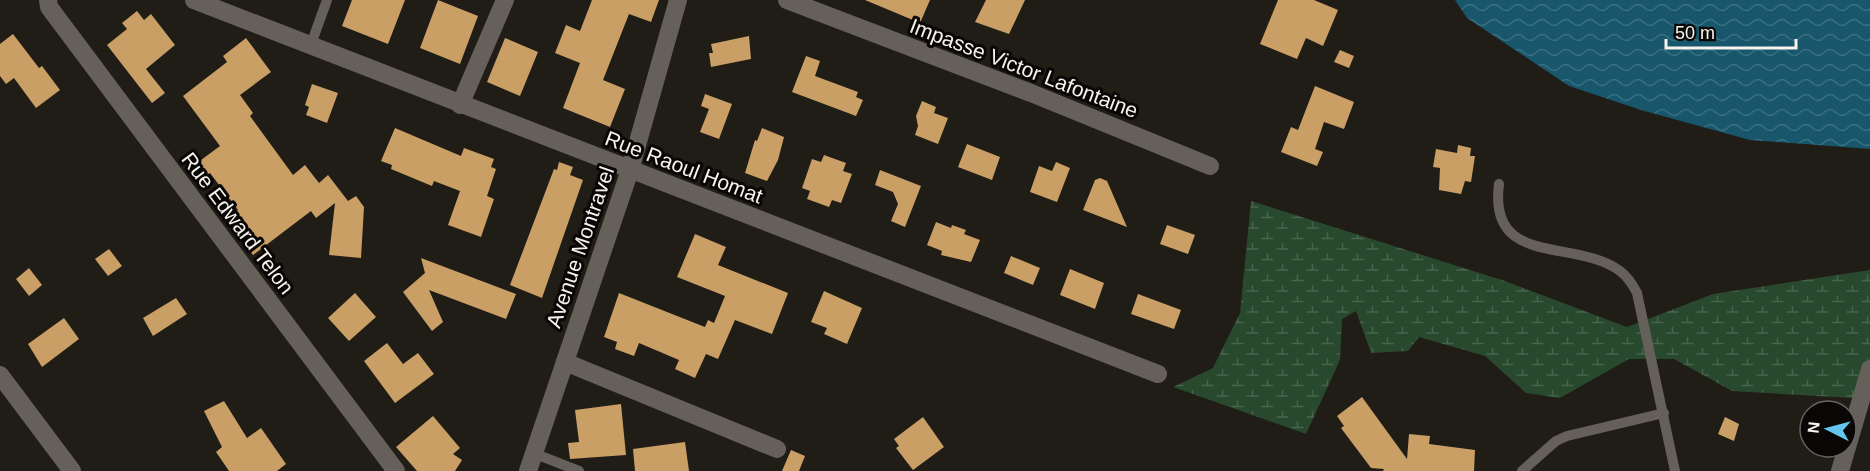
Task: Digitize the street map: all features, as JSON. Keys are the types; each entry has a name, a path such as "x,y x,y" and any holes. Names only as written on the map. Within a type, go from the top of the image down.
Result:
{"street":[{"name":"Rue Edward Telon","path":"48,0 49,7 396,471"},
{"name":"Rue Raoul Homat","path":"194,0 310,47 1158,374"},
{"path":"460,105 505,0"},
{"name":"Avenue Montravel","path":"528,471 630,170 678,0"},
{"name":"Impasse Victor Lafontaine","path":"787,0 1031,93 1210,166"},
{"path":"565,362 777,449"},
{"path":"1840,471 1870,369"},
{"path":"0,375 72,471"}],"lane":[{"path":"310,47 327,0"},
{"path":"1499,184 1497,203 1500,219 1505,229 1523,243 1604,262 1621,272 1631,282 1637,293 1675,471"},
{"path":"1522,471 1556,441 1567,436 1664,413"},
{"path":"533,453 579,471"}],"green space":[{"path":"1251,201 1505,281 1627,327 1713,294 1870,270 1870,399 1732,391 1674,359 1629,359 1560,398 1526,393 1485,356 1419,337 1408,351 1371,353 1356,311 1342,319 1340,360 1306,434 1173,387 1213,368 1240,313"}],"water":[{"path":"1455,0 1870,0 1870,149 1750,140 1641,110 1569,86 1467,18"}],"building":[{"path":"352,0 405,0 388,44 342,26"},
{"path":"438,0 478,16 460,64 420,48"},
{"path":"592,0 659,0 651,22 629,14 603,80 625,89 610,127 563,108 580,63 555,53 566,25 580,31"},
{"path":"865,0 930,0 920,23"},
{"path":"986,0 1025,0 1009,34 975,22"},
{"path":"1278,0 1314,0 1338,10 1323,46 1306,38 1297,59 1260,44"},
{"path":"137,11 144,20 151,14 175,45 146,69 165,93 152,103 107,45 127,29 122,23"},
{"path":"13,34 39,68 42,66 60,90 36,108 14,78 6,84 0,76 0,44"},
{"path":"749,36 751,59 711,67 709,53 713,53 711,44"},
{"path":"246,38 271,72 240,95 253,113 250,116 293,175 305,165 319,183 328,175 348,201 356,196 364,207 361,258 329,255 335,203 316,218 311,211 253,255 226,219 238,210 210,173 206,175 197,163 220,146 183,96 227,62 223,56"},
{"path":"505,38 538,52 520,96 487,82"},
{"path":"1340,50 1354,56 1349,68 1334,62"},
{"path":"806,56 820,61 815,76 858,92 856,97 863,100 856,116 792,92"},
{"path":"312,84 338,93 327,123 306,115 309,107 305,105"},
{"path":"1315,86 1354,102 1344,129 1324,122 1315,149 1323,152 1317,166 1281,152 1291,127 1298,130"},
{"path":"705,94 732,104 719,139 700,132 709,109 701,106"},
{"path":"922,101 936,107 934,113 948,118 938,144 915,135 918,126 916,116"},
{"path":"395,128 461,156 464,148 494,159 491,167 496,169 487,196 494,199 481,237 448,225 460,191 434,181 432,186 391,169 392,165 381,161"},
{"path":"762,128 784,137 778,160 767,181 745,173 755,140 757,141"},
{"path":"967,144 1000,157 992,180 958,167"},
{"path":"1458,145 1471,148 1470,156 1475,156 1471,182 1465,181 1461,194 1439,190 1440,168 1433,167 1436,149 1457,153"},
{"path":"824,155 846,163 843,171 852,174 841,203 832,200 829,207 807,199 810,191 802,188 812,159 821,162"},
{"path":"559,162 573,167 570,175 583,180 542,298 510,285 554,169 557,170"},
{"path":"1056,162 1070,168 1057,202 1030,192 1039,166 1052,171"},
{"path":"880,170 921,186 905,227 891,221 898,204 893,192 875,185"},
{"path":"1100,178 1107,181 1127,227 1083,210 1095,180"},
{"path":"936,222 951,228 952,225 966,230 964,234 980,240 971,262 941,255 942,251 927,245"},
{"path":"1167,225 1195,235 1188,254 1160,244"},
{"path":"695,234 726,247 718,265 788,293 772,334 735,320 718,359 706,354 695,378 675,369 679,360 639,343 634,356 615,349 617,342 604,337 619,293 705,327 708,320 714,323 725,296 677,277"},
{"path":"109,249 122,266 108,276 95,259"},
{"path":"1011,256 1040,268 1033,285 1004,273"},
{"path":"421,258 516,294 506,319 429,290 443,322 432,331 403,292 425,273"},
{"path":"29,268 42,285 29,296 16,279"},
{"path":"1070,269 1104,283 1095,309 1060,295"},
{"path":"824,291 862,308 847,344 824,334 827,328 811,322"},
{"path":"355,293 376,317 349,341 328,318"},
{"path":"1138,294 1181,310 1174,329 1131,314"},
{"path":"176,298 187,314 153,336 143,318"},
{"path":"64,318 79,339 42,367 28,344"},
{"path":"387,343 403,364 418,353 434,374 395,403 364,361"},
{"path":"1362,397 1407,459 1409,434 1430,436 1429,444 1475,450 1474,471 1383,471 1384,469 1371,468 1341,428 1344,426 1337,416"},
{"path":"224,401 247,438 261,428 286,464 277,471 229,471 216,452 222,447 204,411"},
{"path":"621,404 626,455 570,459 568,443 579,442 575,410"},
{"path":"433,416 460,448 453,454 462,460 455,471 417,471 396,447"},
{"path":"923,417 944,447 913,470 896,448 899,446 894,439"},
{"path":"1725,417 1739,424 1734,441 1718,434"},
{"path":"685,442 689,471 635,471 633,449"},
{"path":"791,450 805,456 799,471 782,471"}]}
